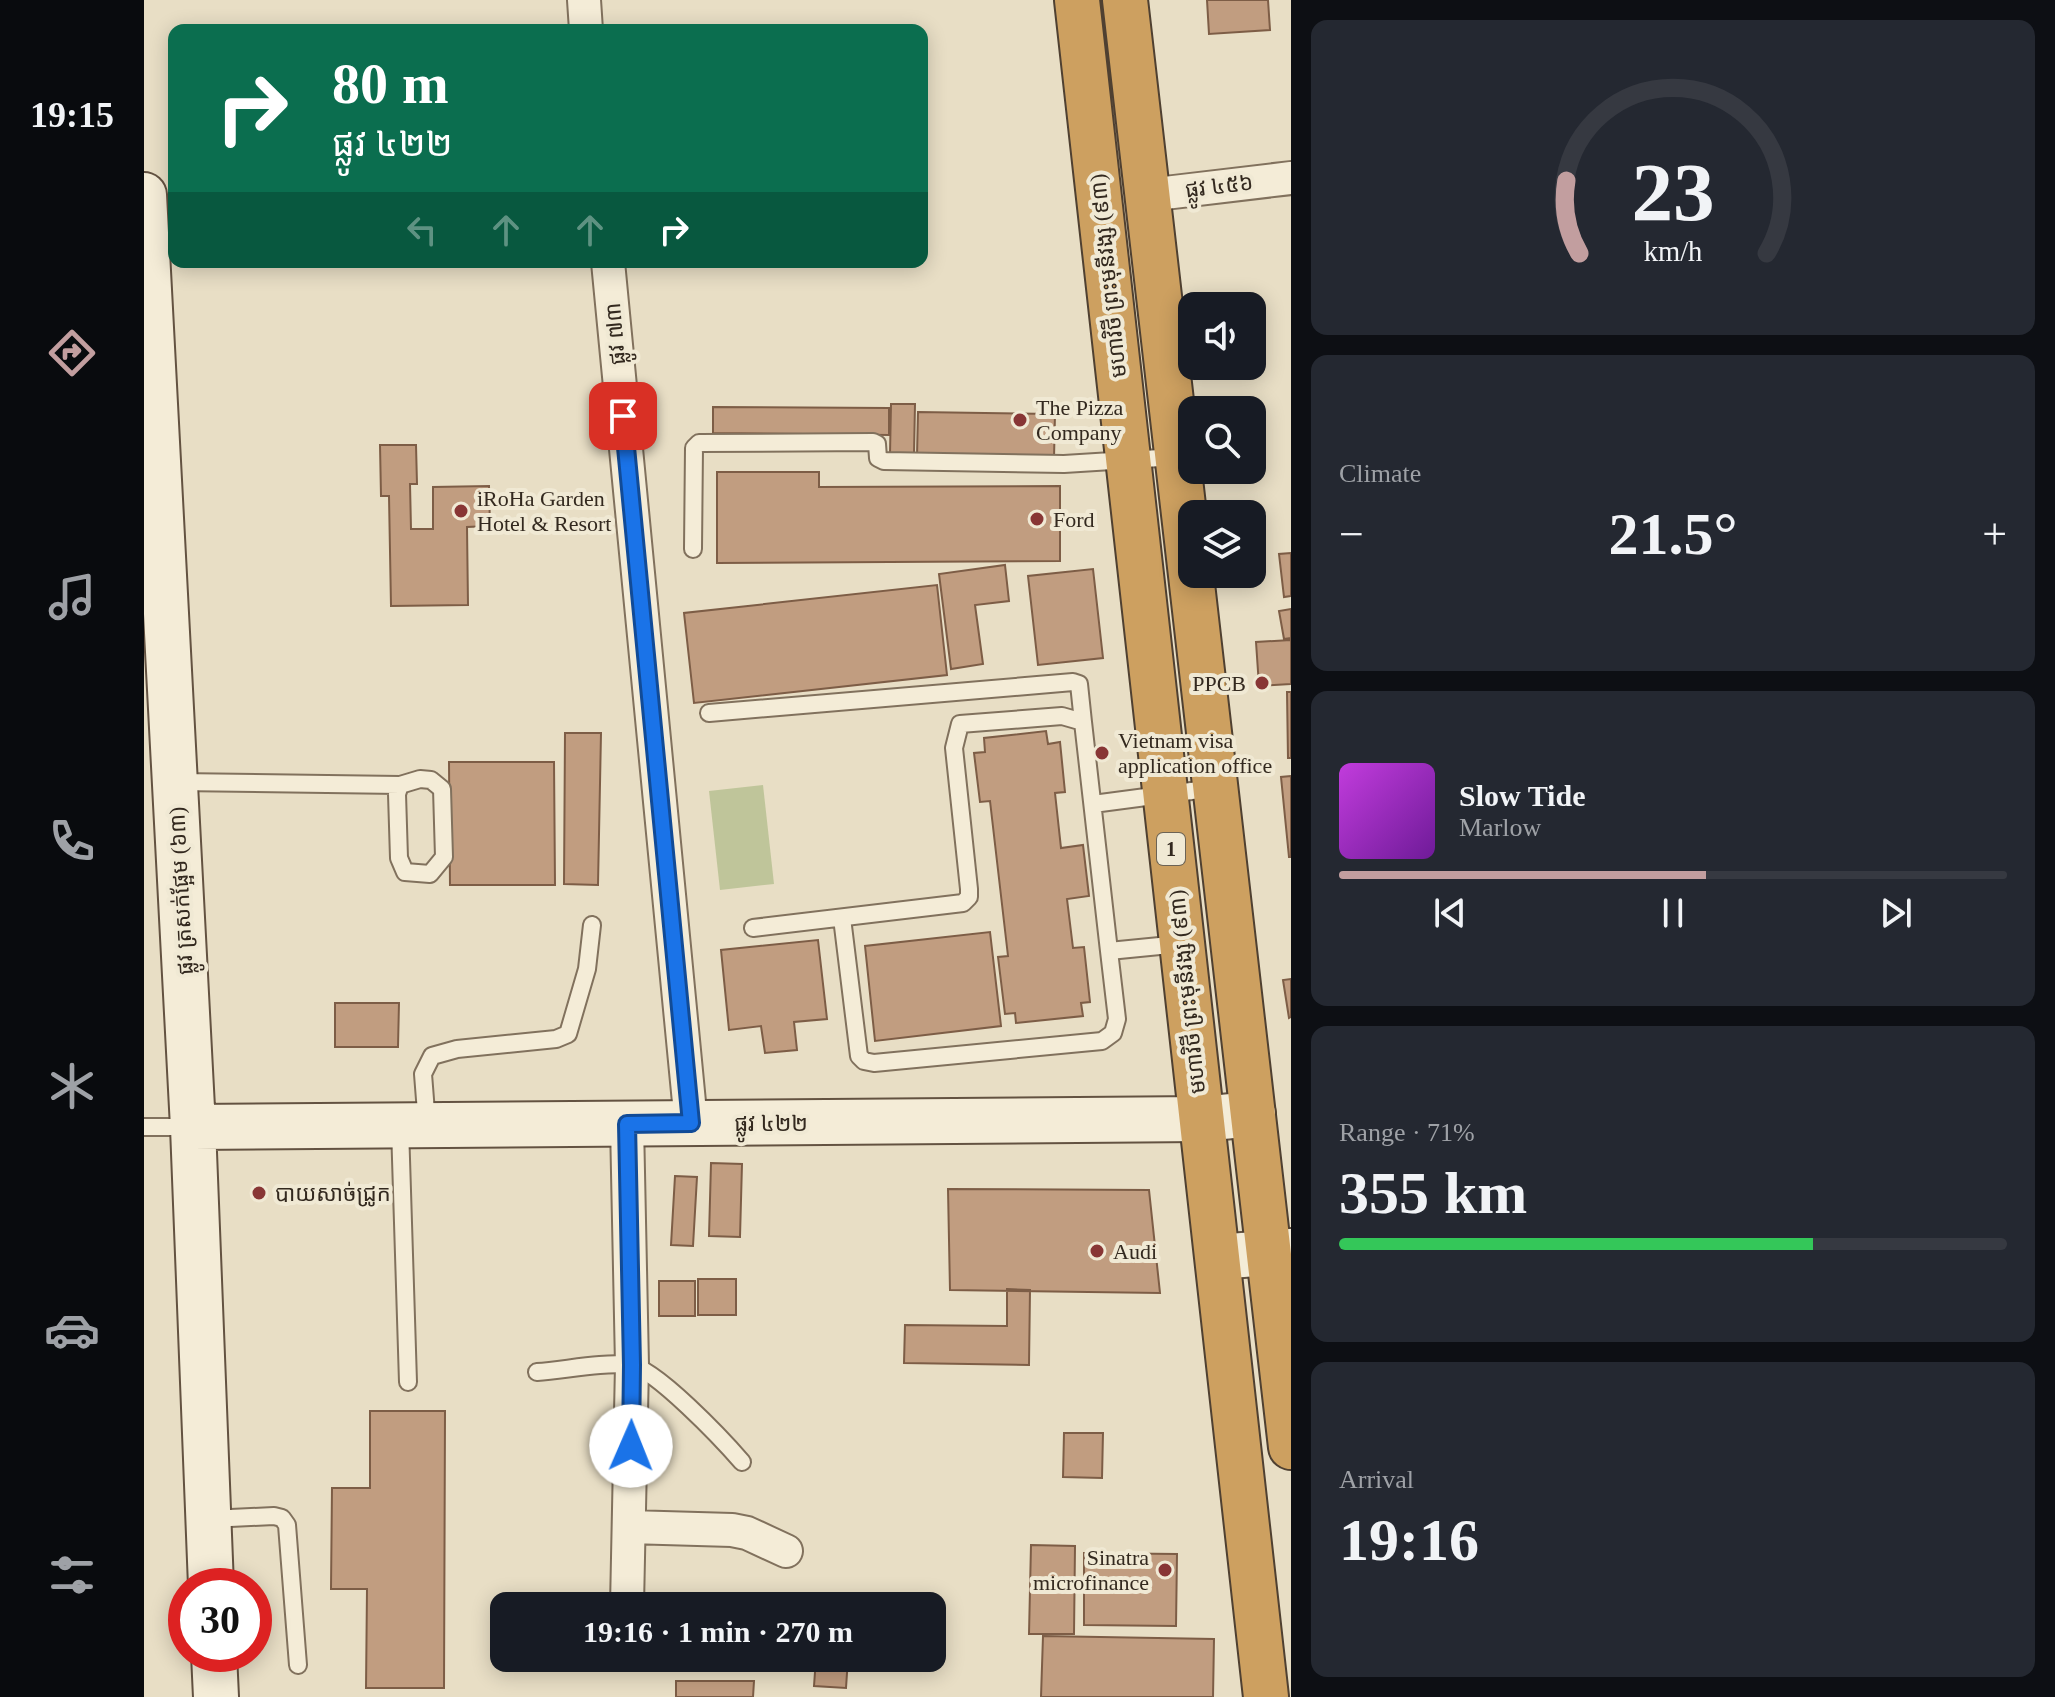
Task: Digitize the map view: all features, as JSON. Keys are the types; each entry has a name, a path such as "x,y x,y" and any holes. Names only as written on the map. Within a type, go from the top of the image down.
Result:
{"highway":[{"name":"មហាវិថី ព្រះមុនីវង្ស (៩៣)","path":"1077,0 1238,1453 1274,1610 1266,1697"},
{"path":"1125,0 1178,457"},
{"path":"1116,349 1165,344"},
{"path":"1181,484 1253,1114 1280,1252 1291,1447 1238,1453"}],"street":[{"path":"584,0 586,24"},
{"name":"ផ្លូវ ៤៥៦","path":"1148,195 1291,178"},
{"name":"ផ្លូវ ត្រសក់ផ្អែម (៦៣)","path":"144,195 193,1127 210,1568"},
{"name":"ផ្លូវ ៧៣","path":"609,268 691,1123"},
{"name":"ផ្លូវ ៤២២","path":"193,1127 1201,1119 1253,1114"},
{"path":"627,1124 632,1365 627,1592"},
{"path":"1218,1257 1280,1252"},
{"path":"629,1527 732,1530 747,1533 786,1551"},
{"path":"215,1672 216,1697"}],"lane":[{"path":"693,549 694,448 699,443 873,442 877,444 880,461 1128,462 1178,457"},
{"path":"709,713 1073,682 1079,684 1117,1019 1113,1033 1102,1041 874,1063 859,1056 842,918"},
{"path":"753,928 963,903 969,897 954,748 960,724 1062,716 1083,722"},
{"path":"175,782 400,785 420,779 431,780 442,789 444,857 442,864 430,874 405,872 400,865 400,785"},
{"path":"1093,804 1216,787"},
{"path":"408,1382 414,1126 423,1074 432,1056 457,1049 556,1039 568,1034 587,969 592,925"},
{"path":"1109,951 1182,943"},
{"path":"144,1127 193,1127"},
{"path":"537,1372 632,1365 659,1382 708,1425 742,1462"},
{"path":"209,1519 274,1516 282,1518 287,1525 298,1665"}],"green space":[{"path":"763,785 774,884 720,890 709,791"}],"building":[{"path":"1207,0 1268,0 1270,30 1209,34"},
{"path":"891,404 915,404 914,454 890,454"},
{"path":"713,407 889,408 889,435 713,433"},
{"path":"918,412 1055,414 1054,458 917,456"},
{"name":"iRoHa Garden Hotel & Resort","path":"380,445 416,445 417,484 410,484 411,529 433,529 433,487 489,486 490,526 467,527 468,605 391,606 389,496 381,496"},
{"path":"717,472 819,472 819,487 1060,486 1060,561 717,563"},
{"path":"1291,553 1291,596 1284,597 1279,554"},
{"path":"1005,565 1009,601 975,605 983,664 951,669 939,574"},
{"path":"1093,569 1103,658 1038,665 1028,576"},
{"path":"937,585 947,675 694,703 684,613"},
{"path":"1291,609 1291,638 1284,639 1279,611"},
{"path":"1291,640 1291,684 1259,686 1256,642"},
{"path":"1287,692 1291,692 1291,758 1288,758"},
{"path":"1046,731 1048,744 1060,742 1065,792 1055,793 1061,848 1083,845 1089,896 1067,899 1073,948 1084,947 1090,1002 1081,1003 1083,1016 1016,1023 1015,1013 1005,1014 998,957 1008,956 990,801 980,802 974,753 985,752 984,738"},
{"path":"565,733 601,733 598,885 564,884"},
{"path":"449,762 554,762 555,885 450,885"},
{"path":"1291,776 1291,857 1289,857 1281,777"},
{"path":"990,932 1001,1026 875,1041 865,946"},
{"path":"818,940 827,1019 794,1022 797,1050 765,1053 761,1026 729,1030 721,950"},
{"path":"1291,979 1291,1017 1289,1018 1283,980"},
{"path":"335,1003 399,1003 398,1047 335,1047"},
{"path":"711,1163 742,1164 740,1237 709,1236"},
{"path":"675,1176 697,1177 693,1246 671,1245"},
{"path":"948,1189 1149,1190 1160,1293 950,1290"},
{"path":"698,1279 736,1279 736,1315 698,1315"},
{"path":"659,1281 695,1281 695,1316 659,1316"},
{"path":"1007,1289 1030,1290 1029,1365 904,1363 905,1325 1007,1326"},
{"path":"370,1411 445,1411 444,1688 366,1688 367,1589 331,1589 332,1488 370,1488"},
{"path":"1064,1433 1103,1433 1102,1478 1063,1477"},
{"path":"1031,1545 1075,1546 1074,1634 1029,1634"},
{"path":"1084,1553 1177,1554 1176,1626 1084,1625"},
{"path":"1043,1636 1214,1639 1213,1697 1041,1697"},
{"path":"815,1672 847,1672 846,1688 814,1686"},
{"path":"676,1681 754,1681 753,1697 676,1697"}],"place":[{"name":"The Pizza Company","path":"1020,420"},
{"name":"iRoHa Garden Hotel & Resort","path":"461,511"},
{"name":"Ford","path":"1037,519"},
{"name":"PPCB","path":"1262,683"},
{"name":"Vietnam visa application office","path":"1102,753"},
{"name":"បាយសាច់ជ្រូក","path":"259,1193"},
{"name":"Audi","path":"1097,1251"},
{"name":"Sinatra microfinance","path":"1165,1570"}],"route":[{"path":"623,416 691,1123 627,1124 631,1446"}]}
